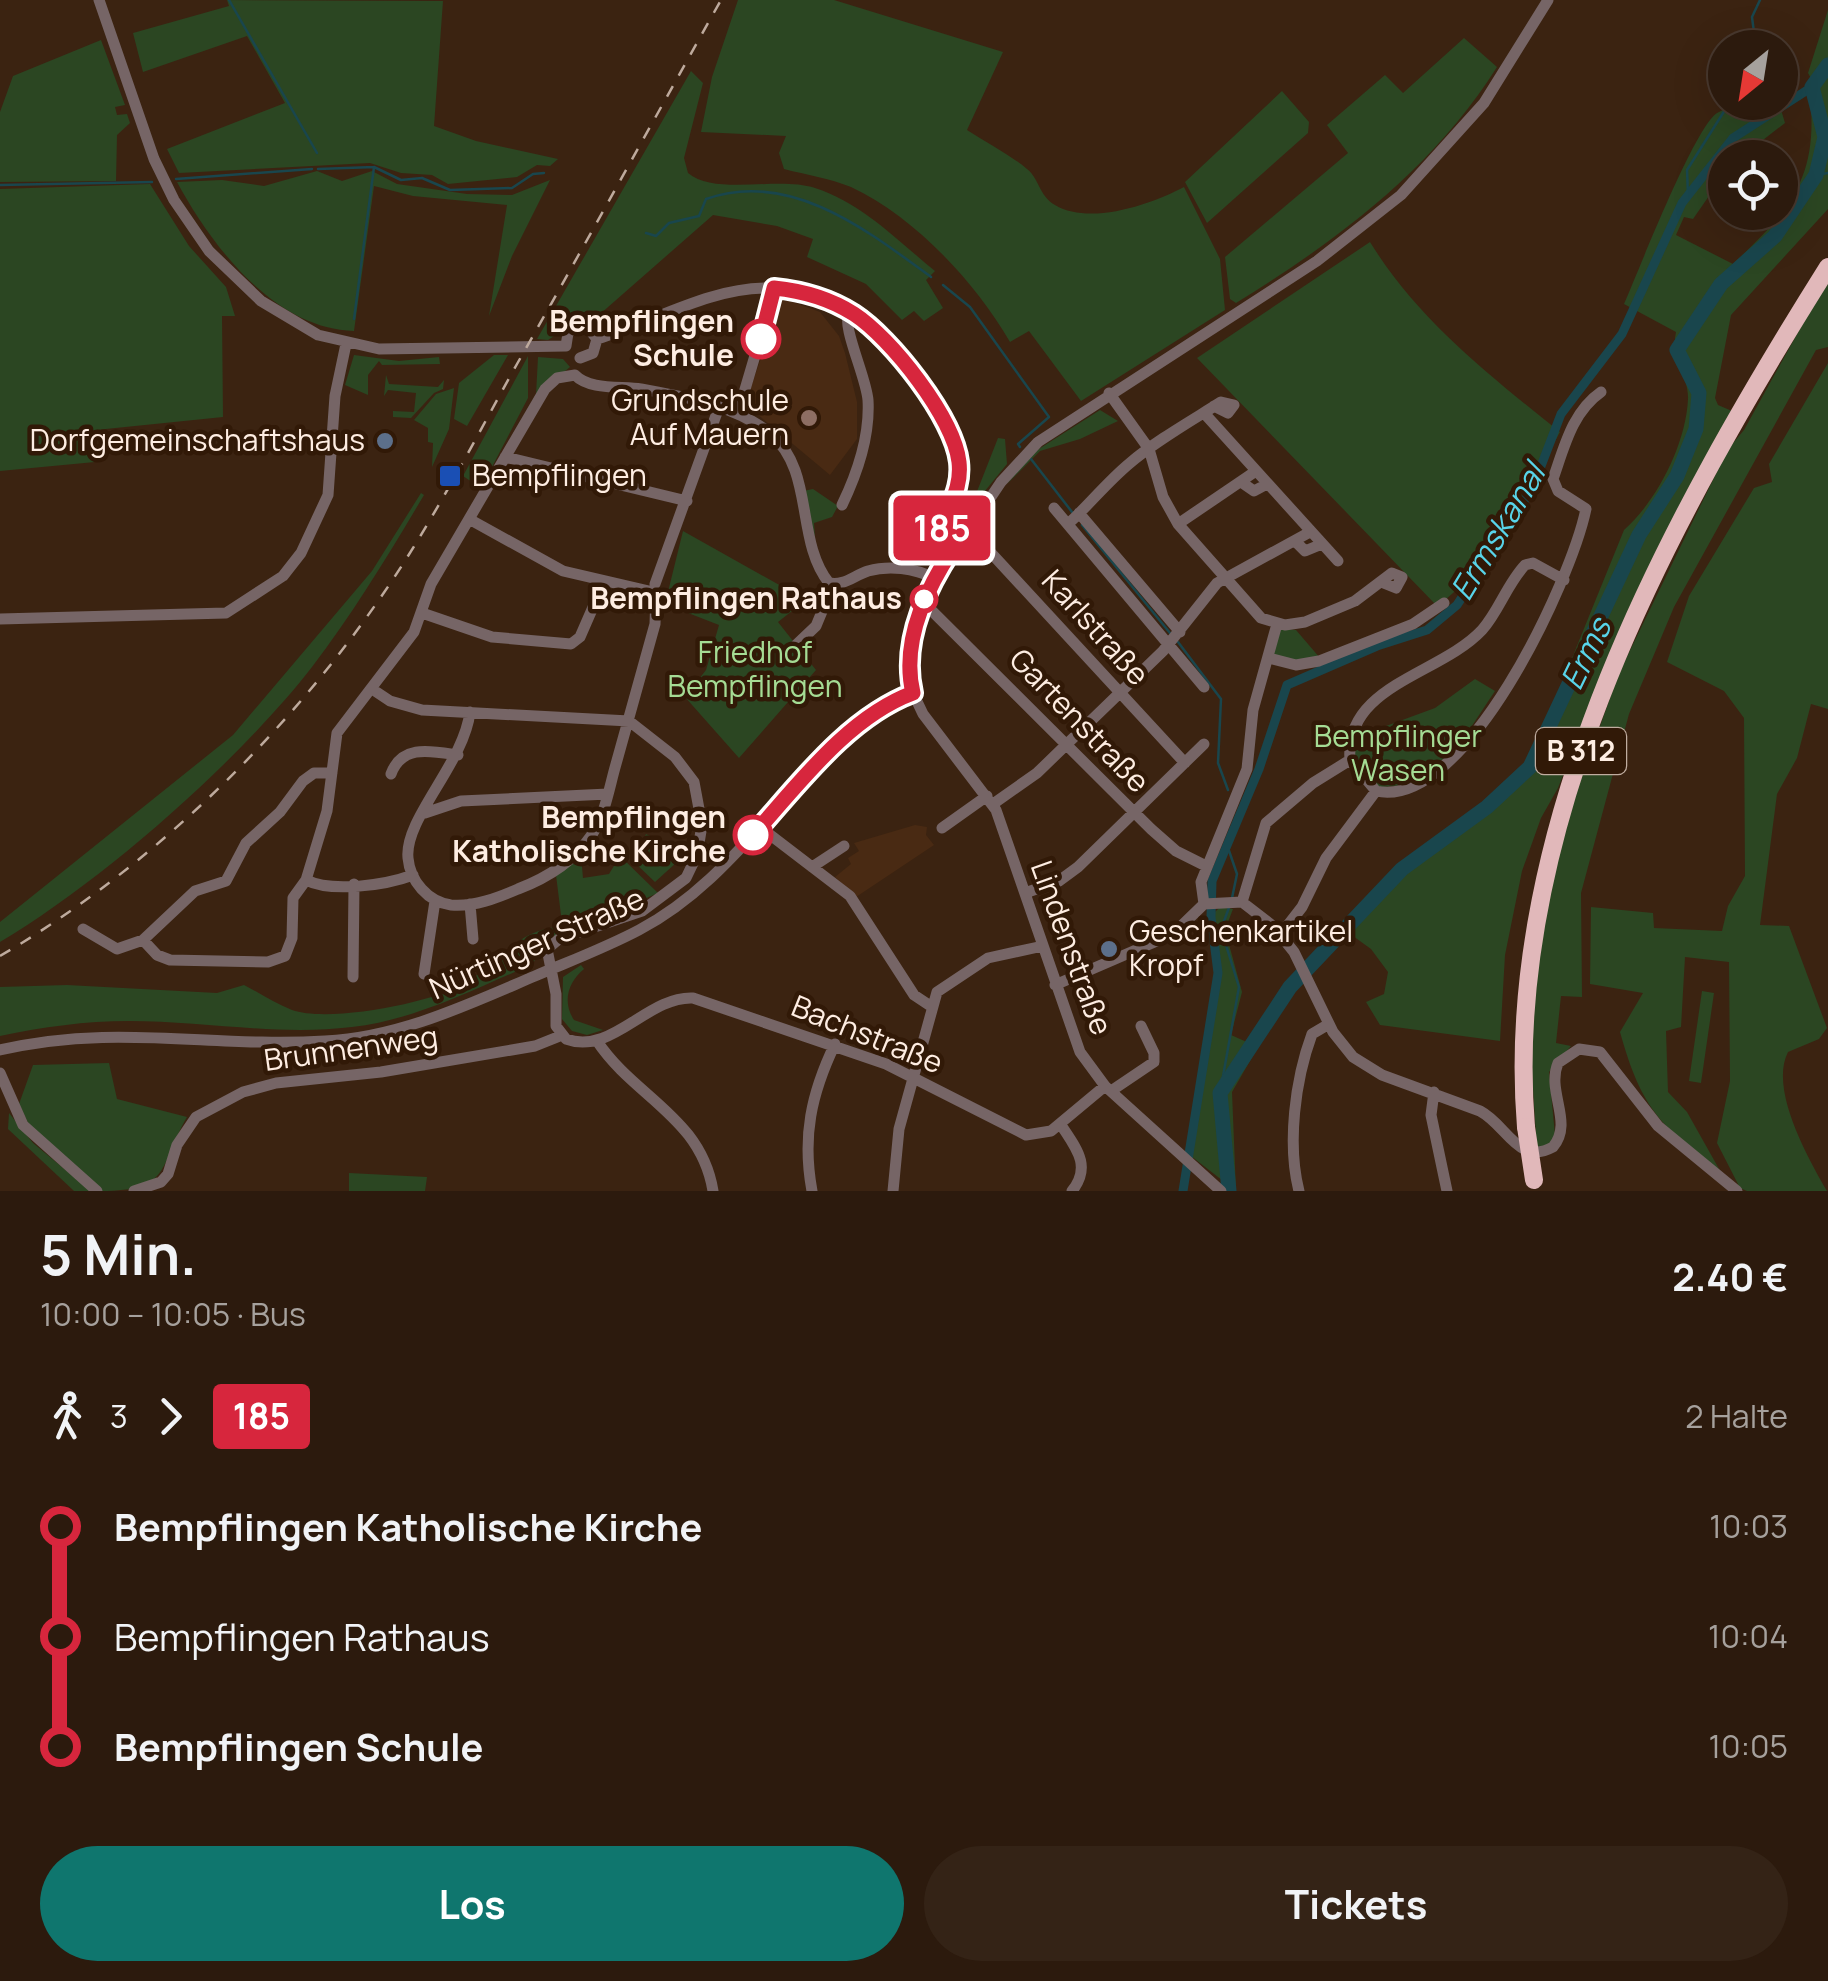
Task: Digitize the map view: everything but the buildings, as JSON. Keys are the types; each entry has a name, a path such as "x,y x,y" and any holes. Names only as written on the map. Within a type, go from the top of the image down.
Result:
{"highway":[{"name":"B 312","path":"1535,1185 1526,1128 1523,1045 1530,954 1549,856 1581,752 1618,661 1680,531 1828,268"}],"street":[{"path":"98,0 154,159 200,240 238,282 272,310 308,330 346,344 416,350 489,344 566,346 580,358"},
{"path":"913,693 910,667 923,602 934,578 1028,451 1109,393 1330,253 1401,195 1484,103 1548,0"},
{"path":"738,413 774,288"},
{"path":"597,339 710,298 774,288 810,293 849,311 883,340 948,429 960,473 956,495 942,528 952,550"},
{"path":"842,505 856,472 868,411 863,366 846,325 849,311"},
{"path":"566,346 568,332 576,327 589,329 597,339"},
{"path":"575,374 580,358 593,352 597,339"},
{"path":"0,619 226,613 283,576 301,553 328,495 335,396 346,344"},
{"path":"575,374 588,384 643,390 738,413 776,439 792,462 818,561 833,584"},
{"path":"144,940 157,956 170,960 275,962 291,945 292,898 306,880 327,811 337,734 421,617 431,584 548,384 575,374"},
{"path":"1564,580 1534,563 1525,565 1480,632 1365,708 1352,732 1350,760 1376,791 1396,793 1418,787 1452,761 1526,654 1564,580 1586,509 1558,490 1554,479 1571,429 1586,404 1601,392"},
{"path":"1109,393 1148,449 1162,497 1178,524 1254,612 1277,624 1297,624 1331,612 1382,582"},
{"path":"470,712 458,756 409,845 413,876 435,901 470,904 526,886 564,866 592,835 608,794 659,608 654,589 718,407"},
{"path":"1068,524 1148,449 1209,410 1256,472 1338,561"},
{"path":"505,456 687,501"},
{"path":"1178,524 1256,472"},
{"path":"1241,482 1254,491 1267,484"},
{"path":"1054,508 1204,687"},
{"path":"1079,513 1180,632"},
{"path":"469,519 551,566 604,582 654,589"},
{"name":"Karlstraße","path":"968,528 1185,763"},
{"path":"942,828 1027,782 1170,644 1224,579 1310,532"},
{"path":"1295,541 1305,551 1322,544"},
{"path":"833,584 881,570 911,570 934,578"},
{"path":"421,617 492,637 570,644 580,638 604,582"},
{"path":"796,644 816,626 833,584"},
{"name":"Gartenstraße","path":"923,602 1134,813 1176,851 1206,866"},
{"path":"1269,658 1296,665 1319,662 1413,624 1444,603"},
{"path":"1277,624 1252,710 1246,769 1200,890 1281,934 1297,956 1344,1048 1370,1070 1434,1092 1496,1120 1522,1151 1542,1152 1557,1143 1562,1130 1553,1086 1556,1067 1571,1052 1592,1050 1613,1063 1667,1134 1733,1188"},
{"path":"372,689 412,708 629,721 675,757 694,782 702,816 697,854 686,878 662,900 620,920 550,944 546,954 560,1036 580,1044 597,1041 692,1136 708,1167 714,1191"},
{"name":"Lindenstraße","path":"913,693 928,722 990,800 1080,1052 1108,1088 1220,1191"},
{"name":"Nürtinger Straße","path":"0,1050 116,1035 296,1042 350,1039 395,1030 550,970 673,911 703,888 826,755 882,711 913,693"},
{"path":"1024,893 1068,876 1204,744"},
{"path":"391,774 397,759 406,753 458,756"},
{"path":"1056,984 1173,934 1224,901 1266,824 1305,789 1350,760"},
{"path":"82,929 118,950 144,940 191,894 226,881 246,842 275,817 303,780 314,773 332,773"},
{"path":"439,788 450,804"},
{"path":"1281,934 1302,907 1326,858 1376,791"},
{"path":"424,814 450,804 608,794"},
{"path":"760,828 850,896 914,995 932,1007"},
{"path":"812,867 844,846"},
{"path":"306,880 321,885 354,884 413,876"},
{"path":"353,978 354,884"},
{"path":"424,974 435,901"},
{"path":"470,904 473,939"},
{"path":"892,1191 899,1129 941,986 995,956 1042,946"},
{"name":"Bachstraße","path":"597,1041 666,1004 687,998 835,1044 914,1077 1026,1135 1044,1133 1061,1124"},
{"path":"1299,1191 1294,1138 1304,1067 1312,1034 1329,1024"},
{"path":"1072,1191 1082,1176 1083,1162 1061,1124 1108,1088 1154,1062 1154,1053 1141,1026"},
{"name":"Brunnenweg","path":"168,1174 189,1124 207,1108 243,1092 276,1083 382,1072 535,1046 560,1036"},
{"path":"812,1191 806,1149 808,1117 835,1044"},
{"path":"0,1073 23,1125 98,1191"},
{"path":"1434,1092 1431,1115 1447,1191"},
{"path":"134,1191 161,1182 168,1174"},
{"path":"168,1174 169,1191"}],"shaded area":[{"name":"Grundschule Auf Mauern","path":"782,298 820,312 839,336 845,353 857,402 857,439 830,475 745,404"},
{"path":"915,825 927,827 926,835 934,845 856,897 835,877 851,864 848,858 859,851 854,843"}],"green space":[{"path":"227,0 443,1 434,126 476,141 558,159 550,166 537,165 517,177 448,184 432,175 401,173 370,163 179,173 167,149 285,103 247,36 143,72 133,33 229,6"},
{"path":"738,0 834,0 1003,52 967,130 1027,169 1050,201 1069,211 1121,210 1184,187 1220,259 1225,310 1081,401 1029,331 1010,342 961,274 898,215 851,187 784,169 779,153 786,136 701,132 712,77"},
{"path":"1828,10 1828,209 1731,315 1715,398 1718,405 1732,411 1612,652 1522,871 1505,955 1500,1041 1380,1025 1366,1002 1384,994 1388,972 1371,949 1346,931 1420,859 1527,769 1624,530 1648,504 1676,453 1688,399 1675,350 1676,332 1624,304 1668,201 1711,120 1784,120 1763,140 1708,140 1708,197 1693,219 1684,217 1676,235 1733,264 1767,230 1798,230 1798,186 1808,158 1811,108 1821,96 1808,73"},
{"path":"1464,38 1497,67 1443,138 1413,170 1346,228 1236,303 1230,299 1225,257 1348,153 1327,125 1385,75 1403,93"},
{"path":"101,40 125,105 115,107 117,115 127,114 130,123 117,135 116,181 0,182 0,112 13,76"},
{"path":"691,71 703,83 684,158 688,173 700,180 730,185 800,185 848,203 935,271 926,280 943,308 924,321 914,311 902,320 866,284 807,257 813,239 777,226 713,215 591,322 580,319 548,340 537,339"},
{"path":"1282,91 1309,122 1308,133 1207,223 1185,182"},
{"path":"317,171 342,181 372,171 397,184 467,194 512,195 550,180 512,256 489,316 507,205 413,196 374,186 354,331 325,327 272,300 227,256 177,182 222,180 264,186"},
{"path":"150,184 189,246 226,287 235,316 222,316 223,417 96,430 95,462 0,471 0,189"},
{"path":"1370,242 1433,322 1560,432 1492,549 1437,606 1197,358"},
{"path":"1828,278 1828,347 1816,350 1674,607 1629,714 1581,893 1582,997 1561,996 1556,1043 1571,1046 1549,1072 1555,1135 1552,1142 1537,1150 1529,1028 1556,849 1619,673 1728,449 1744,430"},
{"path":"354,355 399,361 439,357 440,364 382,365 379,361 368,375 368,395 345,385"},
{"path":"494,355 508,355 467,426 454,419 459,383"},
{"path":"528,356 528,398 481,488 463,476"},
{"path":"538,357 563,359 570,367 536,395"},
{"path":"1828,363 1828,709 1811,704 1797,758 1777,794 1760,925 1789,926 1827,1028 1819,1039 1788,1052 1783,1085 1793,1123 1827,1191 1747,1191 1740,1188 1717,1143 1730,1081 1729,962 1685,957 1681,1027 1666,1031 1668,1092 1687,1112 1723,1176 1669,1129 1637,1081 1620,1032 1643,993 1590,984 1591,907 1653,913 1654,928 1722,931 1728,906 1745,876 1744,718 1724,691 1667,662 1689,596 1754,488 1772,482 1769,464"},
{"path":"386,375 389,384 438,387 444,380 443,389 434,393 411,418 393,417 393,411 414,412 416,393 388,390 384,396"},
{"path":"454,388 449,429 432,467 433,443 428,442 428,428 414,420 436,394"},
{"path":"1100,410 1118,421 1080,439 1040,451 1007,484 1031,454"},
{"path":"998,438 1005,439 1007,464 949,535 946,529 962,494 976,494"},
{"path":"813,489 838,506 832,517 814,523 815,538 803,491"},
{"path":"421,493 424,495 411,517 342,625 312,667 247,741 125,853 0,942 0,922 233,735 372,571"},
{"name":"Friedhof Bempflingen","path":"683,531 806,600 778,622 816,670 739,758 685,697 706,670 719,625 665,604"},
{"path":"1279,628 1296,630 1320,658 1306,662 1273,656"},
{"name":"Bempflinger Wasen","path":"1475,679 1495,691 1460,743 1434,770 1399,785 1377,787 1352,758 1356,737 1435,708"},
{"path":"646,834 654,838 650,845 663,860 677,862 655,882 633,861"},
{"path":"581,855 583,878 609,874 620,856 658,893 589,923 562,923 556,875"},
{"path":"1220,907 1233,909 1225,930 1242,992 1231,1035 1258,1047 1232,1092 1236,1191 1191,1156 1221,975 1213,914"},
{"path":"588,924 543,940 533,964 444,1002 375,1023 296,1030 113,1021 0,1036 0,987 67,985 217,993 244,985 292,1010 355,1012 407,1004 452,990 532,934"},
{"path":"581,965 584,969 568,993 568,1006 574,1020 603,1030 587,1035 572,1031 562,1019 563,977"},
{"path":"1702,991 1714,993 1701,1083 1689,1081"},
{"path":"109,1063 117,1099 187,1117 160,1173 152,1181 124,1190 101,1191 30,1127 19,1104 33,1065"},
{"path":"9,1113 33,1143 91,1191 74,1191 8,1129"},
{"path":"349,1173 427,1177 425,1191 349,1191"}],"waterway":[{"path":"229,0 317,153"},
{"path":"1754,30 1752,17 1760,0"},
{"name":"Erms","path":"1229,1191 1220,1093 1290,987 1402,869 1487,807 1530,767 1639,535 1677,476 1696,429 1699,393 1677,350 1721,284 1775,236 1816,175 1825,137 1812,87 1828,65"},
{"name":"Ermskanal","path":"1183,1191 1218,973 1211,917 1212,881 1259,769 1287,685 1377,646 1427,630 1457,605 1533,487 1561,414 1622,334 1682,203 1733,138 1812,87"},
{"path":"1688,195 1687,170 1719,120"},
{"path":"318,169 374,167 401,180 422,178 450,190 512,188 533,174 544,173"},
{"path":"354,319 374,167"},
{"path":"176,179 312,169"},
{"path":"1816,175 1828,173"},
{"path":"0,185 152,182"},
{"path":"646,233 656,236 669,223 699,216 706,199 737,192 768,192 797,198 854,224 931,277"},
{"path":"943,285 970,307 1049,417 1018,444 1020,447"},
{"path":"1031,459 1072,512"},
{"path":"1082,525 1170,633"},
{"path":"1178,642 1221,699 1218,763 1228,790"},
{"path":"1226,842 1237,874 1232,898"},
{"path":"1220,1093 1239,987 1221,929 1230,905"}],"railway":[{"path":"0,956 103,887 200,806 289,715 366,618 445,494 721,0"}],"bus line":[{"name":"185","path":"753,835 826,755 896,701 913,693 910,667 916,627 929,588 952,550 943,538 942,528 956,495 960,473 956,448 940,414 883,340 859,317 822,297 774,288 761,339"}],"place":[{"name":"Bempflingen Schule","path":"761,339"},
{"name":"Grundschule Auf Mauern","path":"809,418"},
{"name":"Dorfgemeinschaftshaus","path":"385,441"},
{"name":"Bempflingen","path":"450,476"},
{"name":"Bempflingen Rathaus","path":"924,599"},
{"name":"Bempflingen Katholische Kirche","path":"753,835"},
{"name":"Geschenkartikel Kropf","path":"1109,949"}]}
